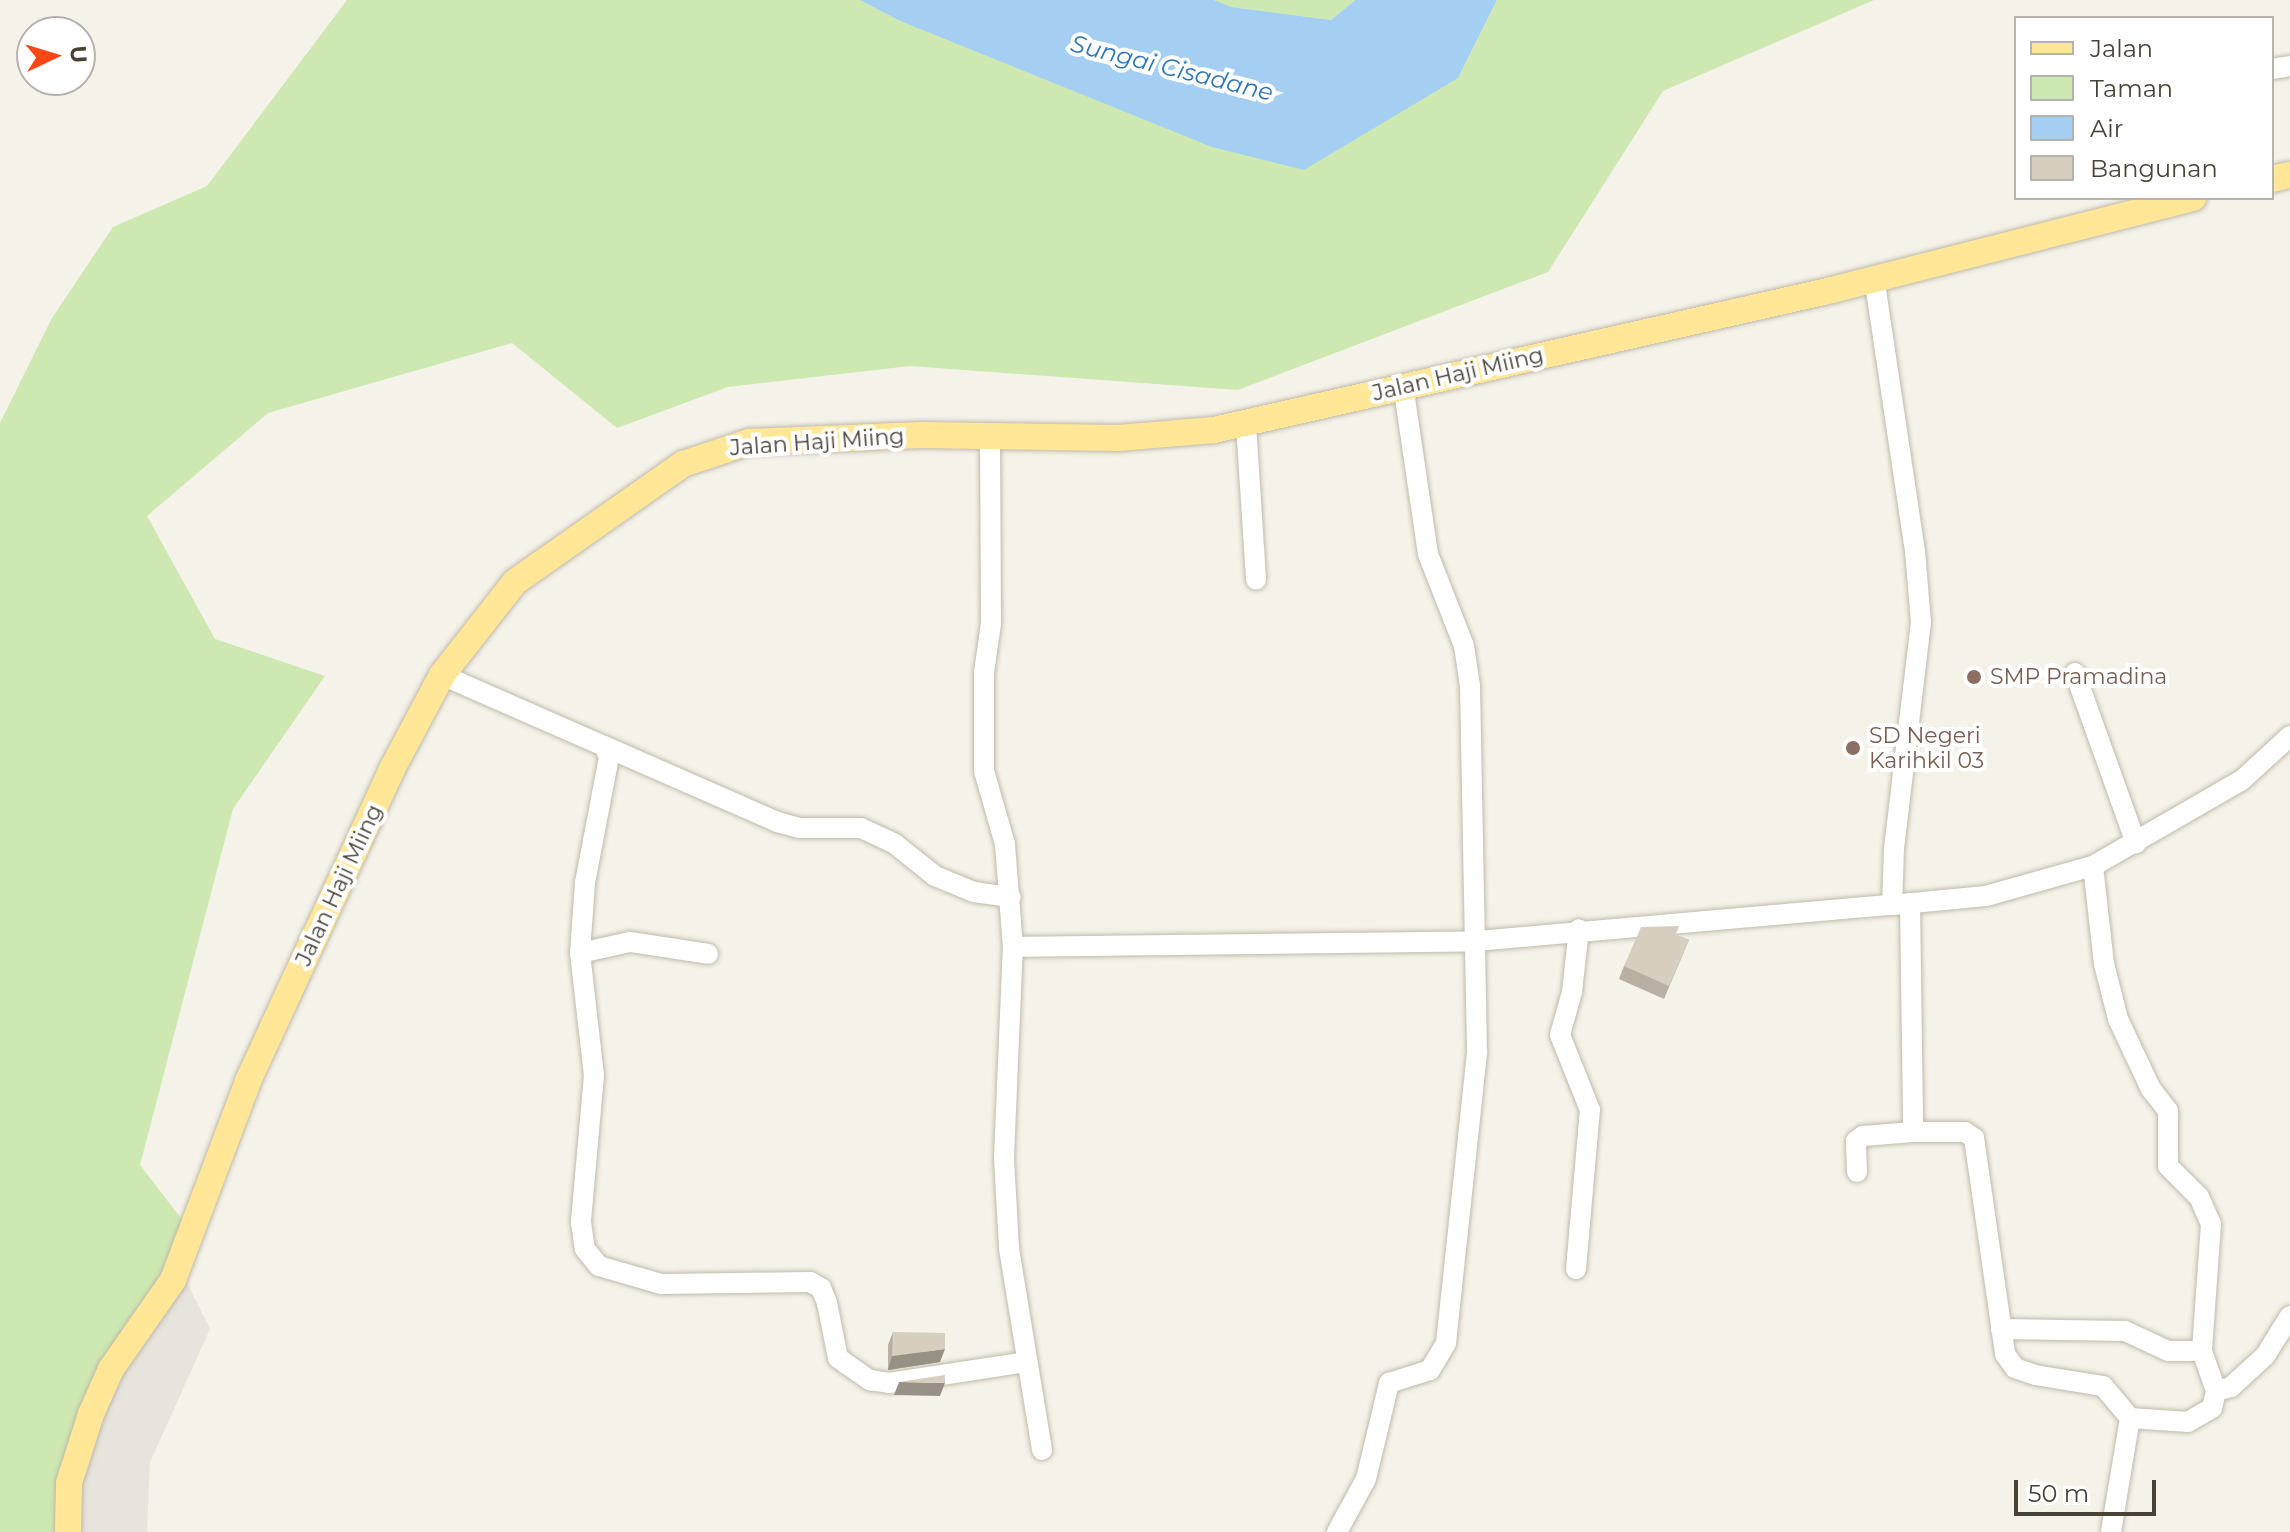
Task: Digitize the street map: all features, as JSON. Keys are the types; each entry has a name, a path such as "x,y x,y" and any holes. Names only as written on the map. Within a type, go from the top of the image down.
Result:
{"main road":[{"name":"Jalan Haji Miing","path":"68,1532 69,1483 91,1414 111,1369 173,1280 248,1081 392,769 442,675 530,569 704,454 749,442 1118,438 1246,424 1874,277 2185,200"}],"street":[{"path":"1874,277 1915,551 1921,622 1894,849 1901,904 1913,1132"},
{"path":"1337,1532 1366,1479 1389,1383 1430,1370 1446,1343 1477,1051 1470,686 1464,646 1428,554 1403,385"},
{"path":"1246,424 1256,580"},
{"path":"990,437 991,623 984,673 984,771 1005,844 1011,897 1013,947 1004,1158 1009,1248 1042,1450"},
{"path":"2075,673 2136,843"},
{"path":"442,675 777,822 799,828 861,828 895,844 935,876 974,892 1011,897"},
{"path":"1013,947 1477,941 1579,929 1986,896 2093,866 2242,780 2290,736"},
{"path":"604,746 609,757 585,883 580,953 594,1075 581,1222 585,1249 599,1266 661,1284 810,1282 821,1288 827,1303 838,1358 870,1380 889,1383 1027,1362"},
{"path":"2093,866 2104,964 2118,1019 2151,1089 2168,1111 2168,1166 2185,1189 2199,1197 2211,1224 2202,1351 2216,1391 2212,1408 2201,1418 2130,1418"},
{"path":"1576,1269 1590,1110 1560,1035 1572,992 1579,929"},
{"path":"580,953 630,942 708,954"},
{"path":"1857,1172 1856,1141 1863,1136 1965,1132 1974,1138 2005,1354 2015,1368 2091,1381 2110,1392 2130,1418 2111,1532"},
{"path":"2216,1391 2231,1387 2265,1356 2290,1316"},
{"path":"2001,1329 2125,1331 2168,1351 2202,1351"}],"shaded area":[{"path":"178,1265 210,1329 150,1462 147,1532 81,1532 78,1501 96,1415"}],"green space":[{"path":"347,0 860,0 898,20 1458,78 1497,0 1874,0 1663,91 1548,272 1238,390 910,366 728,387 617,428 512,343 268,413 147,516 215,639 325,676 233,809 140,1165 194,1235 96,1415 78,1501 81,1532 0,1532 0,423 52,318 113,227 207,186"},
{"path":"1214,0 1355,0 1331,20 1232,7"}],"water":[{"name":"Sungai Cisadane","path":"860,0 1214,0 1232,7 1331,20 1355,0 1497,0 1458,78 1304,170 1212,147 898,20"}],"building":[{"path":"1679,926 1676,934 1689,940 1669,986 1624,966 1641,927"},
{"path":"893,1332 945,1333 945,1349 892,1356"},
{"path":"945,1375 945,1383 899,1382"}],"place":[{"name":"SMP Pramadina","path":"1974,677"},
{"name":"SD Negeri Karihkil 03","path":"1853,748"}]}
